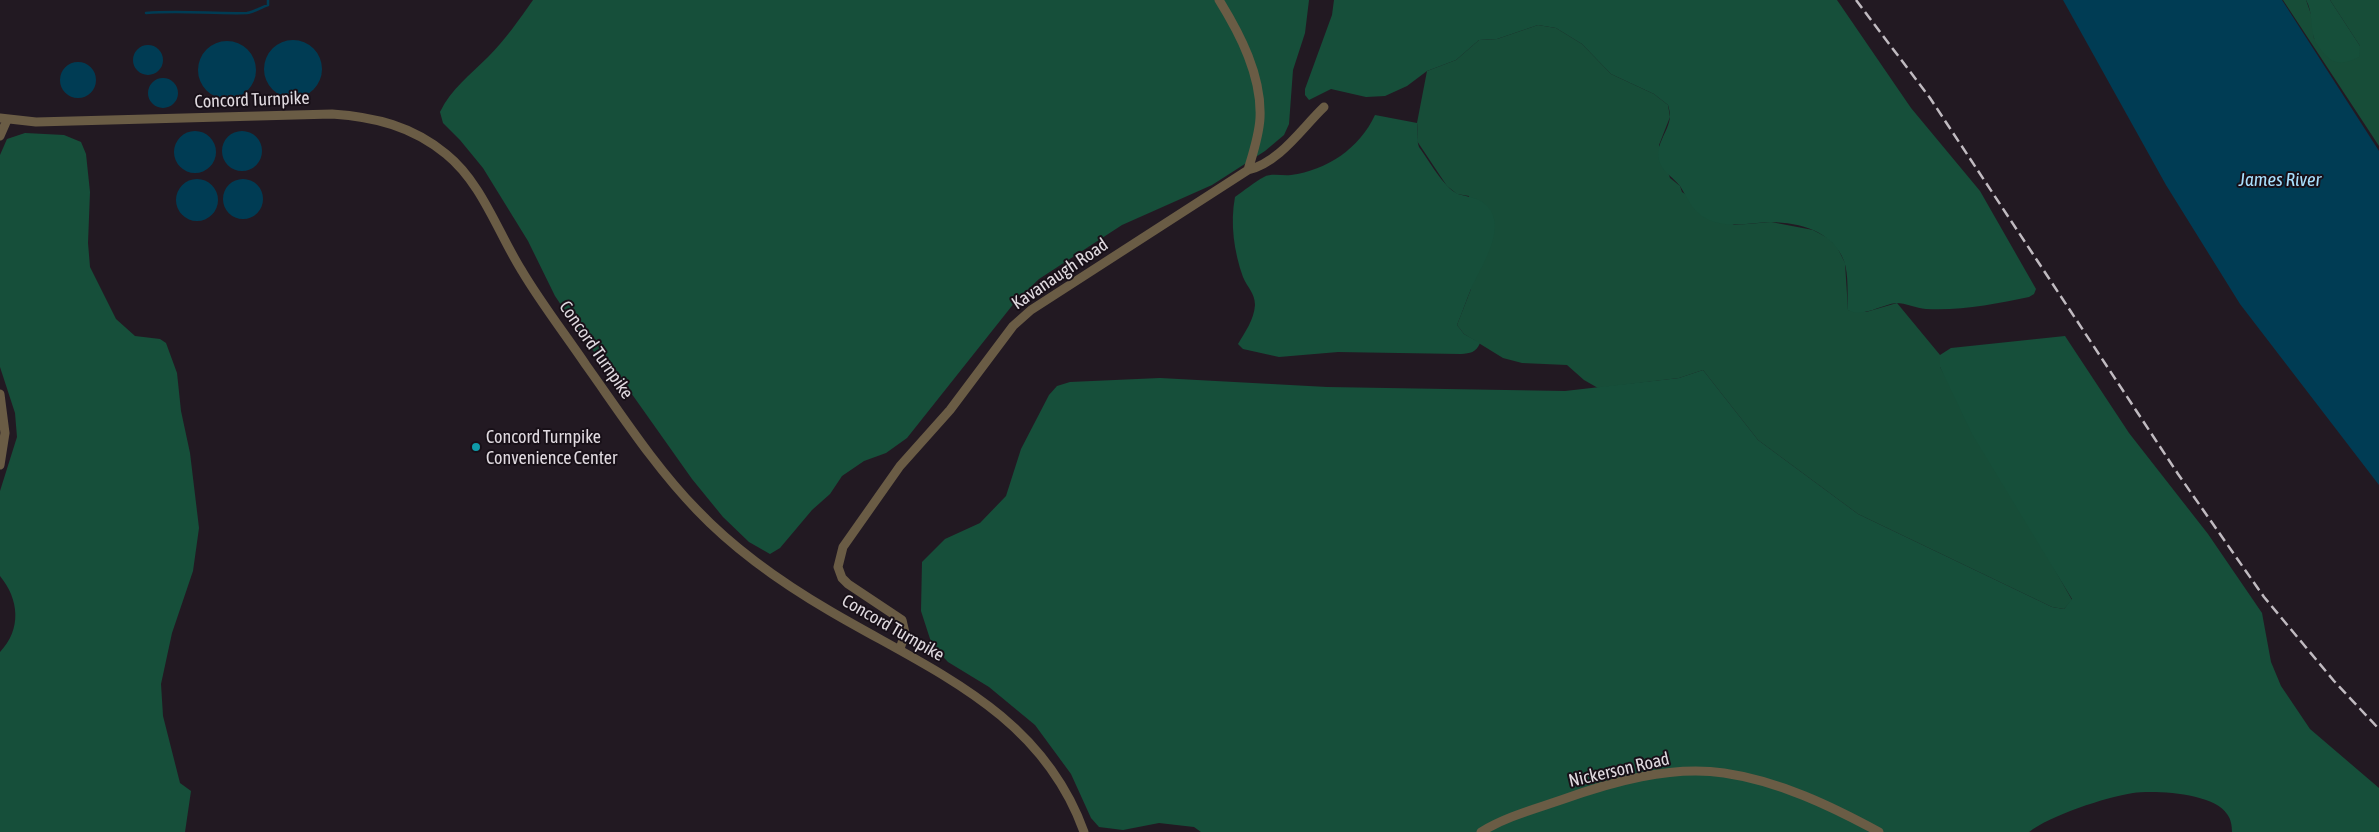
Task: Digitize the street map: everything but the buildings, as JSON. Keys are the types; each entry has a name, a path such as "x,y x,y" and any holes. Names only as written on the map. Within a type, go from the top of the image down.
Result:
{"street":[{"path":"1218,0 1233,23 1245,51 1258,95 1259,129 1248,170"},
{"name":"Kavanaugh Road","path":"900,649 905,633 902,620 848,584 842,578 838,566 843,547 900,466 950,410 1013,326 1031,310 1248,170 1262,165 1273,157 1324,107"},
{"name":"Concord Turnpike","path":"4,119 100,121 332,114 380,120 406,128 420,135 447,154 465,173 522,272 624,419 697,510 725,537 770,573 830,611 900,649 982,700 1023,735 1044,759 1060,783 1084,832"},
{"path":"0,136 4,119"},
{"path":"0,394 5,434 0,465"},
{"name":"Nickerson Road","path":"1480,832 1520,815 1602,787 1649,776 1703,771 1746,777 1800,794 1879,832"}],"green space":[{"path":"533,0 1309,0 1305,33 1293,70 1289,124 1284,135 1265,151 1212,185 1122,225 1039,279 1015,302 907,438 886,453 864,461 842,476 830,494 812,510 780,548 770,554 749,542 723,517 692,479 629,390 588,345 555,296 528,241 483,168 443,123 440,112 444,104 461,83 500,44"},
{"path":"1334,0 1837,0 1911,108 1980,191 2036,289 2034,294 2016,300 1965,308 1926,309 1896,303 1860,313 1848,310 1846,267 1838,249 1830,240 1808,228 1796,225 1770,222 1736,225 1722,224 1708,220 1698,213 1680,186 1664,170 1658,157 1658,150 1669,122 1668,105 1654,94 1611,74 1582,44 1556,28 1538,25 1497,39 1479,40 1456,60 1427,71 1407,86 1385,96 1366,97 1331,89 1309,100 1305,95 1305,89 1332,15"},
{"path":"2283,0 2306,0 2312,17 2314,39 2360,46 2330,0 2379,0 2379,146"},
{"path":"2306,0 2330,0 2360,46 2359,57 2339,62 2326,56 2315,40 2310,9"},
{"path":"1538,25 1556,28 1582,44 1611,74 1654,94 1668,105 1670,117 1659,145 1670,178 1680,186 1682,192 1734,225 1771,222 1813,230 1828,238 1837,247 1845,263 1848,310 1866,312 1897,303 1940,355 1940,367 2072,600 2064,609 2052,607 1858,514 1758,440 1703,370 1679,378 1598,388 1584,380 1567,365 1522,363 1503,358 1464,334 1457,325 1471,289 1469,196 1457,194 1447,186 1417,141 1417,123 1427,71 1456,60 1479,40 1497,39"},
{"path":"1375,115 1417,123 1419,147 1442,180 1458,194 1483,202 1492,214 1495,224 1491,247 1471,289 1457,325 1464,334 1480,343 1477,349 1461,354 1338,352 1279,357 1243,349 1238,344 1251,321 1255,301 1243,277 1235,248 1233,217 1235,197 1267,176 1291,175 1329,163 1351,148"},
{"path":"25,133 64,135 81,142 86,154 90,192 88,243 90,267 116,319 135,336 160,339 166,343 177,373 181,411 190,453 199,528 193,571 172,633 161,684 163,716 180,783 191,791 185,832 0,832 0,652 12,634 15,614 11,594 0,576 0,491 17,437 15,413 0,367 0,155 7,139"},
{"path":"2065,336 2129,433 2208,534 2262,613 2271,662 2281,686 2310,729 2379,788 2379,832 2232,832 2227,814 2210,801 2183,794 2155,792 2133,793 2094,803 2050,820 2029,832 1201,832 1194,827 1159,823 1123,830 1099,827 1091,818 1071,774 1035,725 989,687 948,662 932,645 921,611 922,562 945,539 980,523 1006,496 1021,449 1049,395 1057,386 1070,382 1160,378 1327,387 1565,391 1679,378 1703,370 1758,440 1858,514 2052,607 2064,609 2072,599 1972,434 1940,367 1940,355 1951,348"}],"water":[{"name":"James River","path":"2063,0 2282,0 2379,151 2379,485 2240,304 2166,185"},
{"path":"293,40 304,42 317,53 322,69 320,80 309,93 293,98 282,96 269,85 264,69 266,58 277,45"},
{"path":"227,41 243,46 251,54 256,70 251,86 243,94 227,99 211,94 203,86 198,70 203,54 211,46"},
{"path":"148,45 159,49 163,60 159,71 148,75 137,71 133,60 137,49"},
{"path":"78,62 85,63 91,67 95,73 95,87 91,93 85,97 78,98 71,97 65,93 61,87 60,80 61,73 65,67 71,63"},
{"path":"163,78 169,79 177,87 177,99 169,107 163,108 157,107 149,99 148,93 149,87 157,79"},
{"path":"195,131 210,137 216,152 210,167 195,173 180,167 174,152 180,137"},
{"path":"246,131 253,134 259,140 262,151 261,159 253,168 246,171 238,171 231,168 223,159 222,147 225,140 234,132"},
{"path":"197,179 212,185 218,200 212,215 197,221 182,215 176,200 182,185"},
{"path":"247,179 254,182 260,188 263,199 262,207 254,216 247,219 239,219 232,216 224,207 223,195 226,188 235,180"}],"waterway":[{"path":"146,13 247,13 268,5 268,0"}],"railway":[{"path":"1856,0 1930,98 2178,474 2264,597 2334,681 2379,729"}],"place":[{"name":"Concord Turnpike Convenience Center","path":"476,447"}]}
